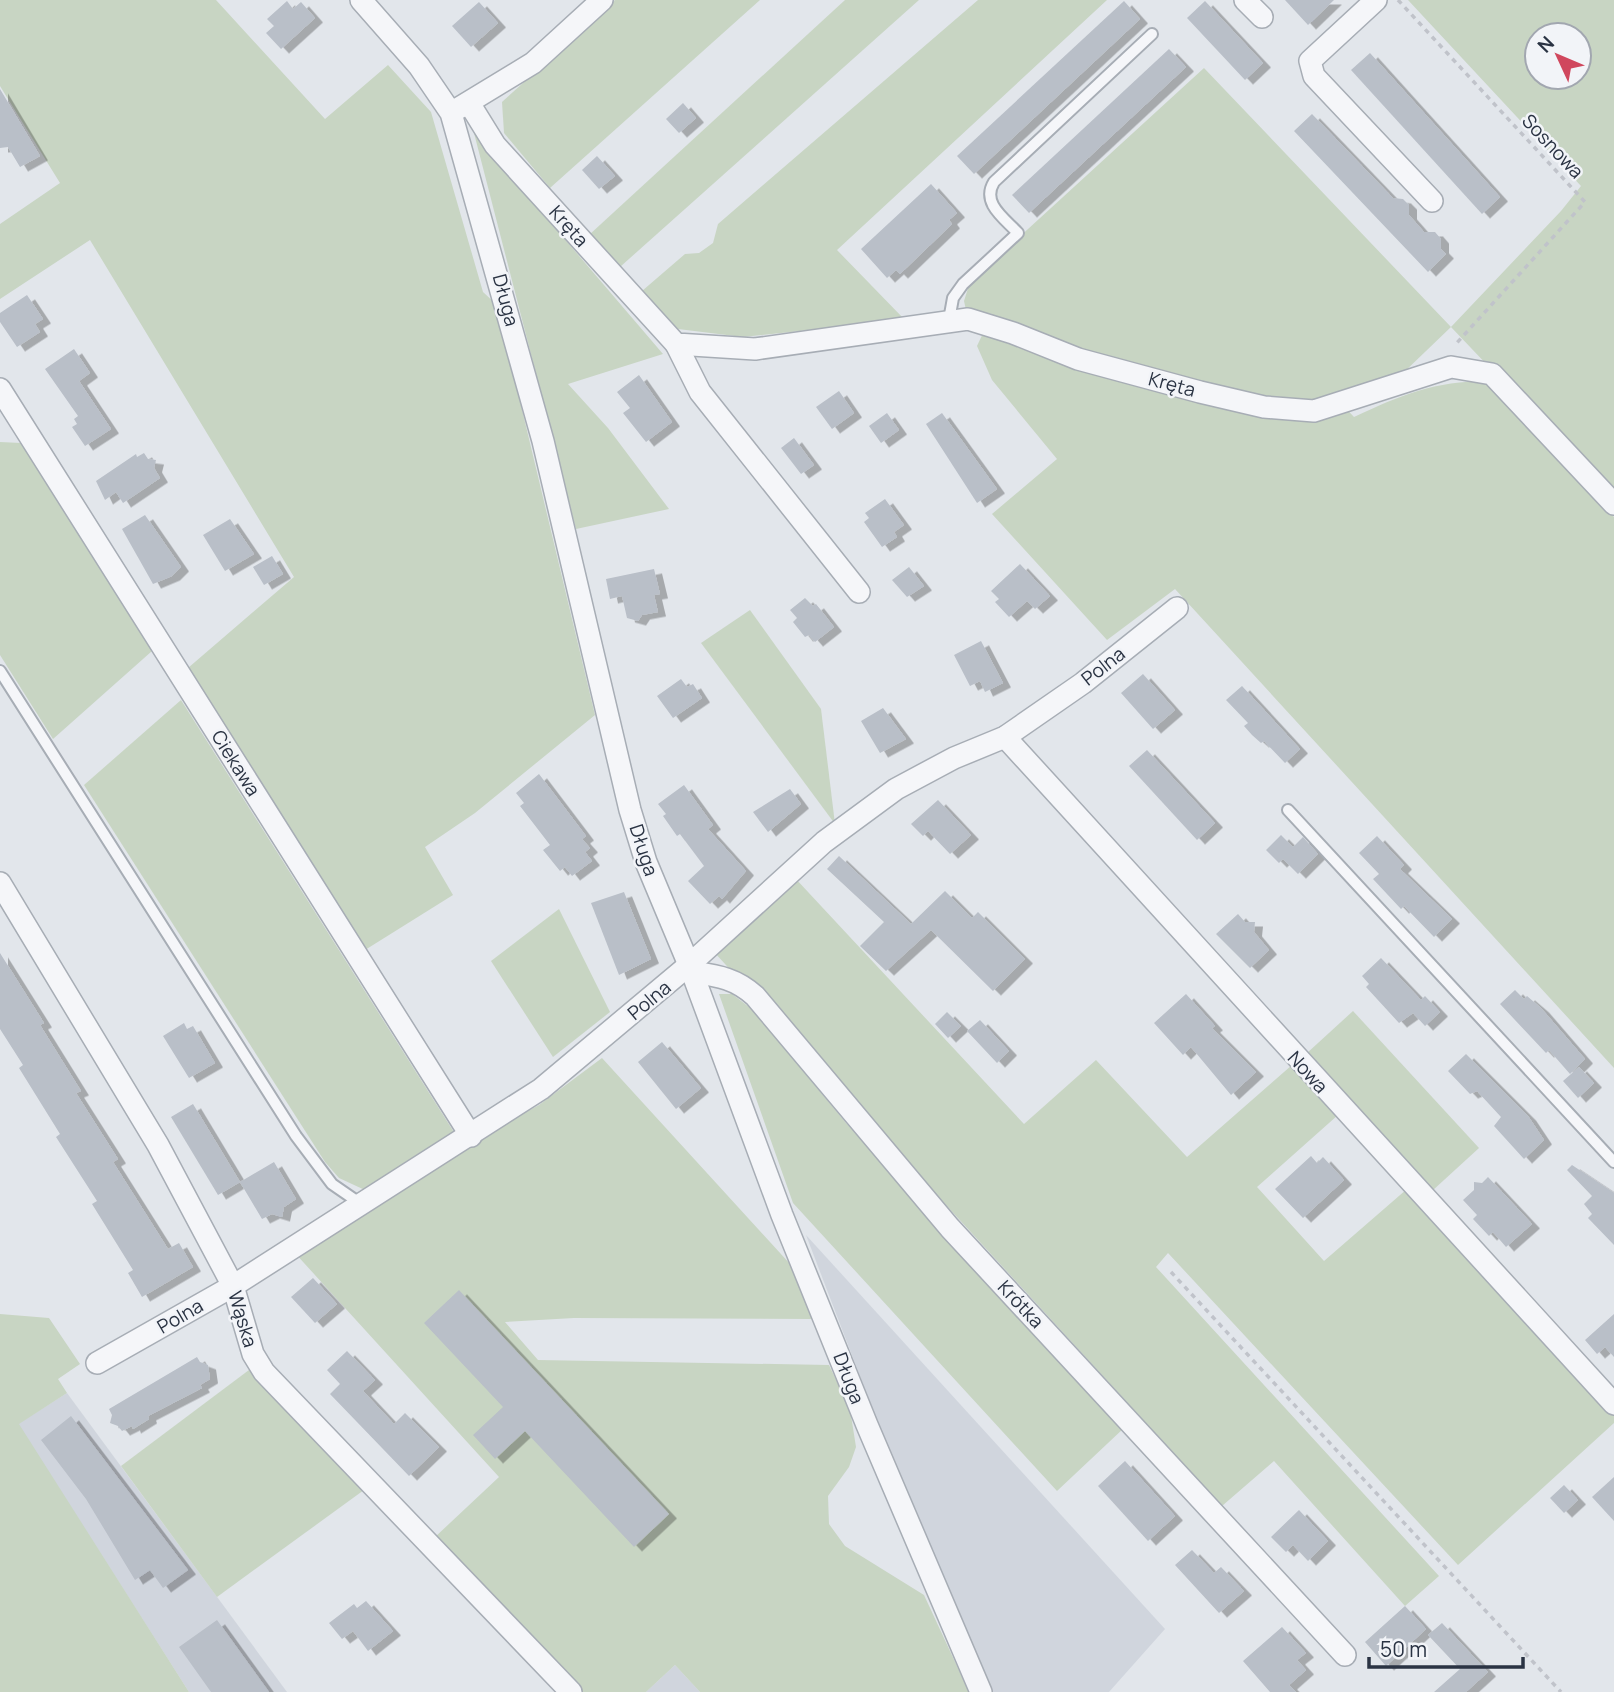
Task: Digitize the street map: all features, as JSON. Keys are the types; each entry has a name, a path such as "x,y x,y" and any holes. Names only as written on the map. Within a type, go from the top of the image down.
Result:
{"street":[{"name":"Długa","path":"361,0 460,108 631,810 646,862 690,969 782,1215 867,1425 981,1692"},
{"path":"460,108 533,63 602,0"},
{"path":"1245,0 1262,17"},
{"path":"1376,0 1310,61 1314,76 1432,201"},
{"name":"Kręta","path":"460,108 676,344 700,392 859,592"},
{"name":"Kręta","path":"676,344 755,349 968,319 1013,333 1078,359 1264,407 1314,411 1451,367 1492,374 1614,504"},
{"name":"Ciekawa","path":"0,389 471,1136"},
{"name":"Polna","path":"97,1363 233,1286 541,1090 690,969 824,842 896,789 954,758 1005,737 1083,683 1177,608"},
{"name":"Nowa","path":"1005,737 1614,1404"},
{"name":"Wąska","path":"0,883 158,1144 233,1286 253,1354 264,1372 571,1692"},
{"name":"Krótka","path":"690,969 726,976 740,983 755,996 950,1228 1345,1655"}],"lane":[{"path":"949,320 953,298 963,284 1018,233 990,200 988,191 994,182 1152,34"},
{"path":"0,671 296,1136 332,1184 361,1204"},
{"path":"1288,810 1614,1162"}],"path":[{"name":"Sosnowa","path":"1398,0 1585,202 1428,374"},
{"path":"1171,1272 1561,1692"}],"shaded area":[{"path":"806,1235 1165,1629 1109,1692 992,1692 915,1520"},
{"path":"67,1393 287,1692 189,1692 18,1424"},
{"path":"675,1665 700,1692 646,1692"}],"green space":[{"path":"0,0 216,0 325,119 388,65 431,112 483,292 497,305 595,715 475,813 425,847 453,895 365,950 188,668 294,577 90,240 0,299 0,224 60,183 0,86"},
{"path":"615,0 760,0 550,188 504,133 502,102"},
{"path":"845,0 919,0 620,267 589,235"},
{"path":"978,0 1107,0 837,250 905,320 743,337 678,329 642,291 685,254 699,253 713,243 718,224"},
{"path":"1408,0 1614,0 1614,498 1451,327 1561,211 1581,186"},
{"path":"1204,68 1451,327 1400,376 1336,398 1354,417 1419,391 1451,384 1487,381 1614,517 1614,1068 1175,589 1107,640 992,514 1057,459 992,380 977,346 992,314 966,310 964,301 970,282"},
{"path":"474,133 663,354 568,384 608,428 669,509 576,529"},
{"path":"0,442 21,443 152,651 53,739 0,655"},
{"path":"750,610 821,709 835,824 701,643"},
{"path":"181,700 457,1137 367,1191 339,1178 325,1162 84,785"},
{"path":"795,878 1024,1124 1096,1060 1187,1157 1292,1065 1338,1115 1257,1187 1324,1261 1407,1189 1614,1414 1614,1423 1458,1565 1168,1253 1156,1267 1439,1576 1405,1606 1274,1461 1222,1506 714,952"},
{"path":"559,909 610,1012 553,1057 491,961"},
{"path":"719,994 732,994 753,1010 846,1123 1124,1428 1057,1491 793,1203"},
{"path":"1353,1011 1479,1148 1432,1191 1306,1054"},
{"path":"602,1058 791,1265 812,1319 574,1318 505,1322 538,1360 829,1365 850,1409 856,1447 849,1467 828,1496 829,1524 845,1546 924,1595 969,1692 700,1692 675,1665 646,1692 581,1692 434,1538 499,1477 294,1252 437,1161 539,1105"},
{"path":"0,1314 49,1318 80,1364 58,1379 67,1393 19,1424 189,1692 0,1692"},
{"path":"249,1370 364,1490 217,1597 121,1466"}],"building":[{"path":"1285,0 1334,0 1308,25"},
{"path":"287,1 293,9 301,2 315,18 281,49 266,33 274,26 267,19"},
{"path":"1124,1 1140,19 974,174 957,156"},
{"path":"1205,1 1263,63 1245,80 1187,18"},
{"path":"479,2 498,23 471,47 452,26"},
{"path":"1169,49 1186,67 1029,213 1012,195"},
{"path":"1370,53 1500,197 1482,214 1351,70"},
{"path":"0,89 40,156 20,167 8,147 0,148"},
{"path":"683,103 696,118 679,133 666,119"},
{"path":"1312,114 1393,198 1403,199 1409,205 1409,215 1424,232 1435,232 1441,239 1441,249 1446,254 1428,272 1294,131"},
{"path":"597,156 615,176 599,189 582,170"},
{"path":"931,184 957,213 949,220 952,224 900,274 896,270 887,278 861,249"},
{"path":"27,295 43,319 35,324 40,332 17,347 0,322 0,313"},
{"path":"74,349 90,373 79,381 111,429 85,446 72,427 77,424 74,419 78,416 45,369"},
{"path":"639,375 672,422 646,442 623,413 630,408 617,392"},
{"path":"839,391 854,413 832,429 816,407"},
{"path":"887,413 899,430 881,443 869,426"},
{"path":"942,413 997,489 977,503 926,424"},
{"path":"794,438 814,465 801,474 781,448"},
{"path":"144,453 148,459 156,460 154,468 160,478 123,503 116,492 105,500 96,481 136,454 137,457"},
{"path":"885,499 904,525 894,532 897,537 882,547 864,522 869,518 865,513"},
{"path":"145,515 181,567 172,576 153,584 122,529"},
{"path":"230,519 254,554 225,571 203,535"},
{"path":"272,556 283,574 264,585 253,567"},
{"path":"1020,564 1050,596 1035,609 1027,601 1009,617 995,602 999,599 991,591"},
{"path":"909,567 924,586 907,597 892,580"},
{"path":"654,569 660,594 654,595 658,612 642,615 638,621 627,618 622,596 610,599 606,579"},
{"path":"805,598 813,606 816,604 834,627 815,642 809,635 805,637 793,622 797,618 790,610"},
{"path":"981,641 1003,683 985,692 980,681 970,686 954,655"},
{"path":"1143,674 1175,710 1153,729 1121,693"},
{"path":"681,679 687,687 693,684 702,698 673,718 657,696"},
{"path":"1242,686 1300,749 1285,763 1264,741 1261,743 1252,735 1244,726 1248,723 1226,700"},
{"path":"883,708 906,739 880,753 861,721"},
{"path":"1147,750 1215,823 1197,840 1129,766"},
{"path":"539,774 586,836 582,839 590,848 585,852 592,861 572,876 565,867 560,871 543,850 550,845 520,806 524,803 516,793"},
{"path":"684,785 713,825 708,829 746,871 722,899 719,896 710,904 688,881 704,866 680,834 677,836 658,804"},
{"path":"790,789 801,804 768,832 753,812"},
{"path":"938,800 971,835 950,854 928,831 923,836 911,824"},
{"path":"1281,835 1293,847 1303,837 1318,854 1298,874 1283,859 1279,863 1266,850"},
{"path":"1377,836 1404,865 1400,869 1452,919 1434,937 1404,906 1401,909 1373,879 1379,874 1359,853"},
{"path":"839,856 911,924 945,891 972,918 978,912 1025,959 993,991 931,930 886,971 860,946 884,922 827,869"},
{"path":"624,892 651,959 619,975 591,903"},
{"path":"1238,914 1245,922 1255,922 1254,932 1269,950 1250,968 1216,934"},
{"path":"0,953 44,1023 40,1025 81,1091 76,1093 118,1159 113,1162 168,1249 179,1243 193,1267 142,1297 128,1273 133,1270 92,1204 97,1201 56,1137 60,1134 19,1068 23,1065 0,1029"},
{"path":"1381,958 1421,1000 1425,996 1440,1012 1425,1026 1413,1013 1399,1023 1366,987 1369,984 1362,976"},
{"path":"1515,990 1524,999 1527,996 1541,1008 1585,1059 1570,1074 1549,1050 1546,1053 1500,1004"},
{"path":"1186,994 1215,1026 1212,1028 1256,1072 1231,1095 1191,1047 1183,1055 1154,1023"},
{"path":"947,1012 961,1026 948,1038 935,1024"},
{"path":"980,1020 1009,1051 997,1063 967,1031"},
{"path":"184,1023 187,1029 193,1026 215,1063 189,1078 163,1036"},
{"path":"662,1042 701,1088 676,1109 638,1062"},
{"path":"1466,1054 1528,1116 1544,1140 1524,1159 1494,1126 1501,1117 1477,1091 1470,1094 1448,1071"},
{"path":"1579,1067 1594,1083 1578,1098 1563,1081"},
{"path":"193,1104 240,1182 218,1195 171,1117"},
{"path":"1311,1156 1317,1163 1323,1157 1344,1180 1303,1218 1275,1189"},
{"path":"274,1162 296,1199 284,1207 282,1217 272,1214 262,1219 240,1182"},
{"path":"1572,1165 1614,1193 1614,1245 1588,1218 1592,1214 1584,1204 1592,1196 1567,1170"},
{"path":"1488,1177 1532,1224 1506,1247 1493,1232 1489,1236 1473,1219 1477,1215 1463,1200 1474,1190 1474,1182 1482,1183"},
{"path":"313,1278 337,1304 315,1323 291,1297"},
{"path":"459,1290 669,1514 634,1547 525,1431 495,1459 473,1435 503,1407 424,1323"},
{"path":"1614,1314 1614,1357 1605,1347 1597,1354 1585,1340"},
{"path":"347,1351 375,1380 363,1391 394,1424 405,1413 439,1447 409,1476 330,1394 340,1384 327,1370"},
{"path":"197,1357 200,1362 208,1365 210,1379 200,1385 202,1388 148,1416 149,1419 133,1429 132,1426 122,1431 110,1423 112,1415 109,1409"},
{"path":"71,1416 188,1570 163,1588 150,1570 135,1580 86,1499 41,1440"},
{"path":"1125,1461 1175,1516 1148,1541 1098,1486"},
{"path":"1614,1477 1614,1521 1592,1497"},
{"path":"1564,1485 1578,1500 1564,1513 1550,1498"},
{"path":"1299,1510 1328,1541 1308,1561 1293,1545 1286,1552 1271,1537"},
{"path":"1192,1550 1214,1573 1221,1567 1244,1591 1219,1613 1175,1565"},
{"path":"366,1601 393,1631 368,1651 353,1631 342,1639 329,1623 354,1604 357,1608"},
{"path":"1405,1606 1426,1629 1386,1666 1365,1642"},
{"path":"217,1620 269,1692 211,1692 179,1647"},
{"path":"1442,1623 1488,1672 1466,1692 1434,1692 1460,1669 1428,1635"},
{"path":"1282,1627 1306,1653 1297,1660 1306,1670 1289,1685 1296,1692 1270,1692 1243,1661"}]}
